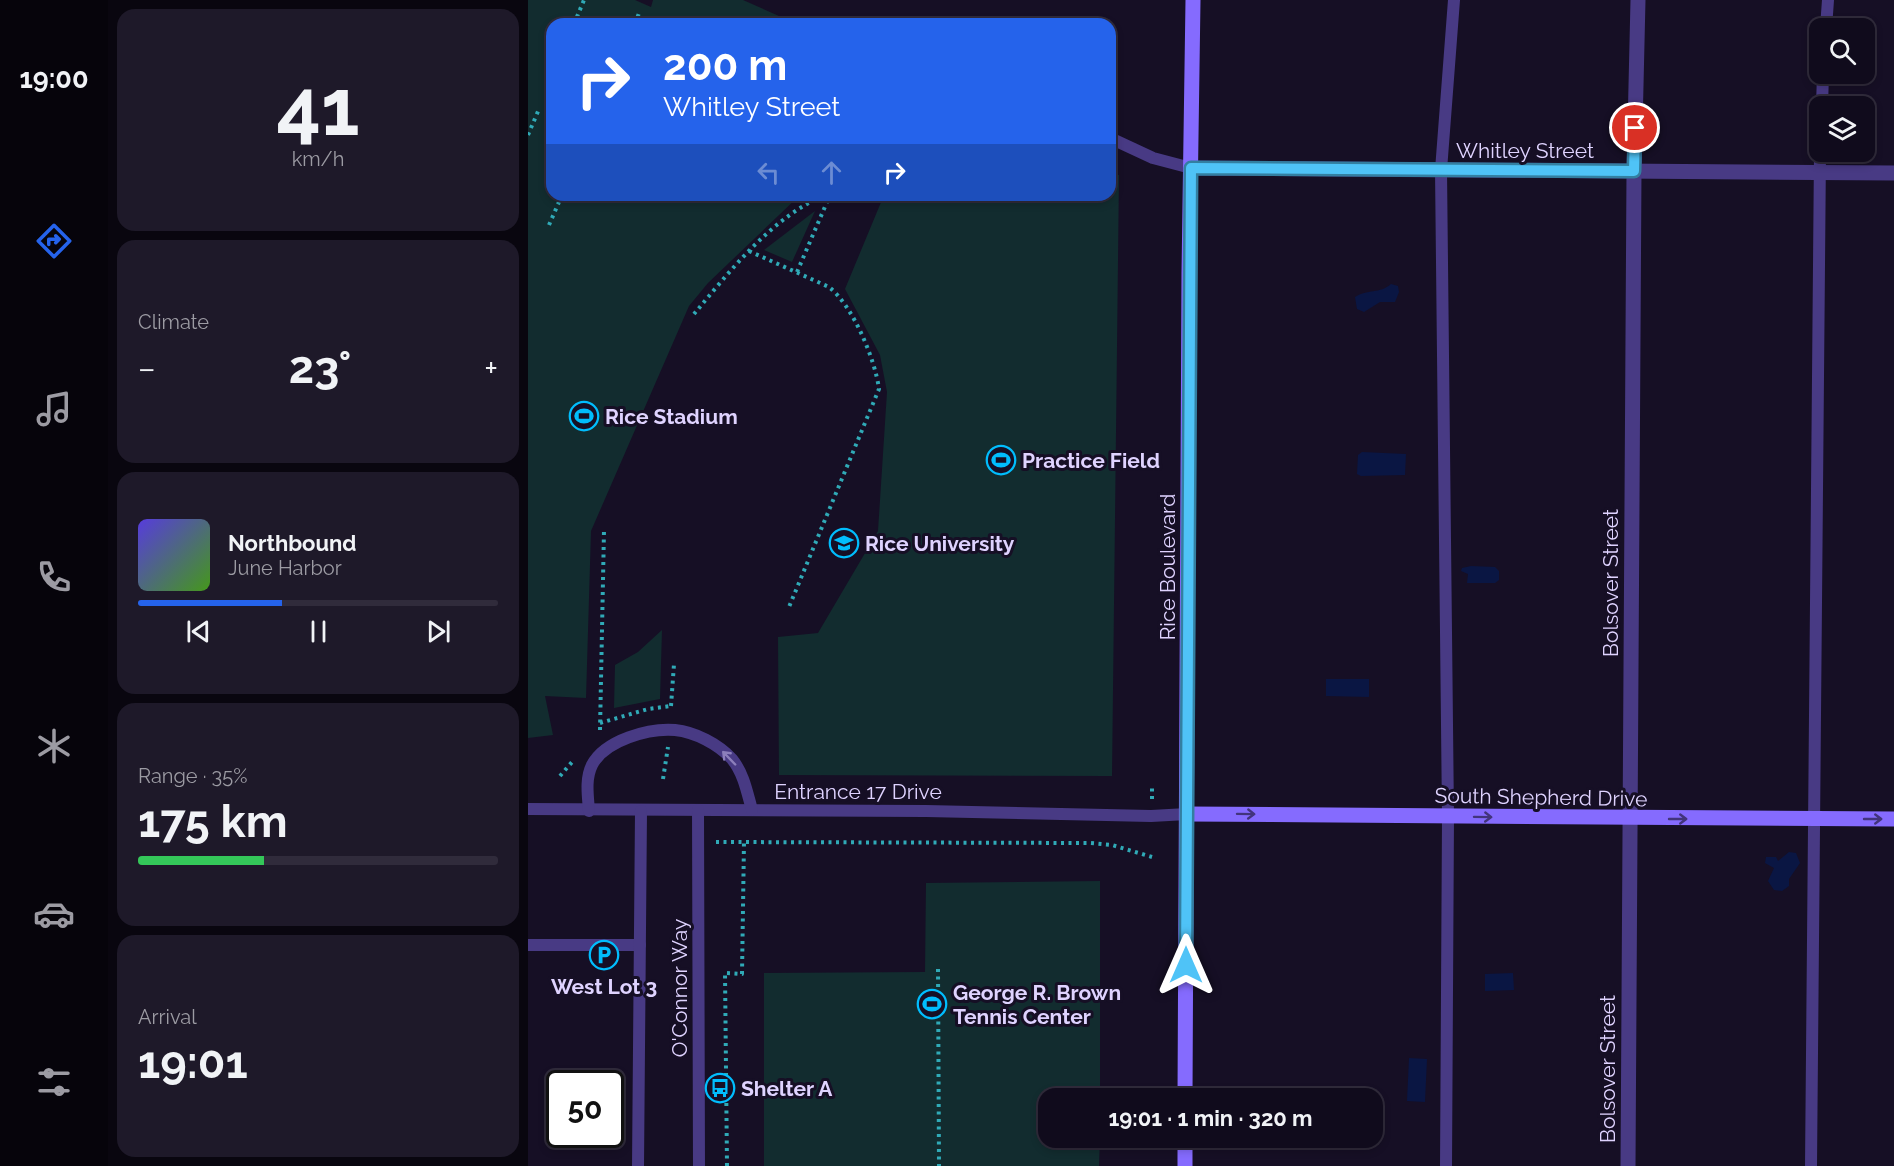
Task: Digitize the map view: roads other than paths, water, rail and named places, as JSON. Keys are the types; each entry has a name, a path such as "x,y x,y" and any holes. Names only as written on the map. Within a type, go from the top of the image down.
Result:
{"main road":[{"name":"Rice Boulevard","path":"1185,1088 1193,0"},
{"name":"South Shepherd Drive","path":"1187,814 1630,819 1894,819"},
{"path":"1185,1148 1185,1166"}],"street":[{"name":"Bolsover Street","path":"1628,1166 1634,171 1638,0"},
{"name":"Whitley Street","path":"1191,168 1894,173"}],"lane":[{"path":"1446,1166 1448,817 1442,170 1454,0"},
{"path":"1827,18 1828,0"},
{"path":"1116,141 1153,158 1191,168"},
{"path":"1811,1166 1820,162"},
{"path":"589,811 588,779 592,765 599,757 613,745 630,738 675,730 696,735 715,745 731,759 742,774 752,810"},
{"name":"Entrance 17 Drive","path":"528,809 1151,816 1187,814"},
{"name":"O'Connor Way","path":"698,810 699,1166"},
{"path":"638,1166 641,811"},
{"path":"528,945 640,945"}],"place":[{"name":"Rice Stadium","path":"584,416"},
{"name":"Practice Field","path":"1001,460"},
{"name":"Rice University","path":"844,543"},
{"name":"West Lot 3","path":"604,955"},
{"name":"George R. Brown Tennis Center","path":"932,1004"},
{"name":"Shelter A","path":"720,1088"}]}
